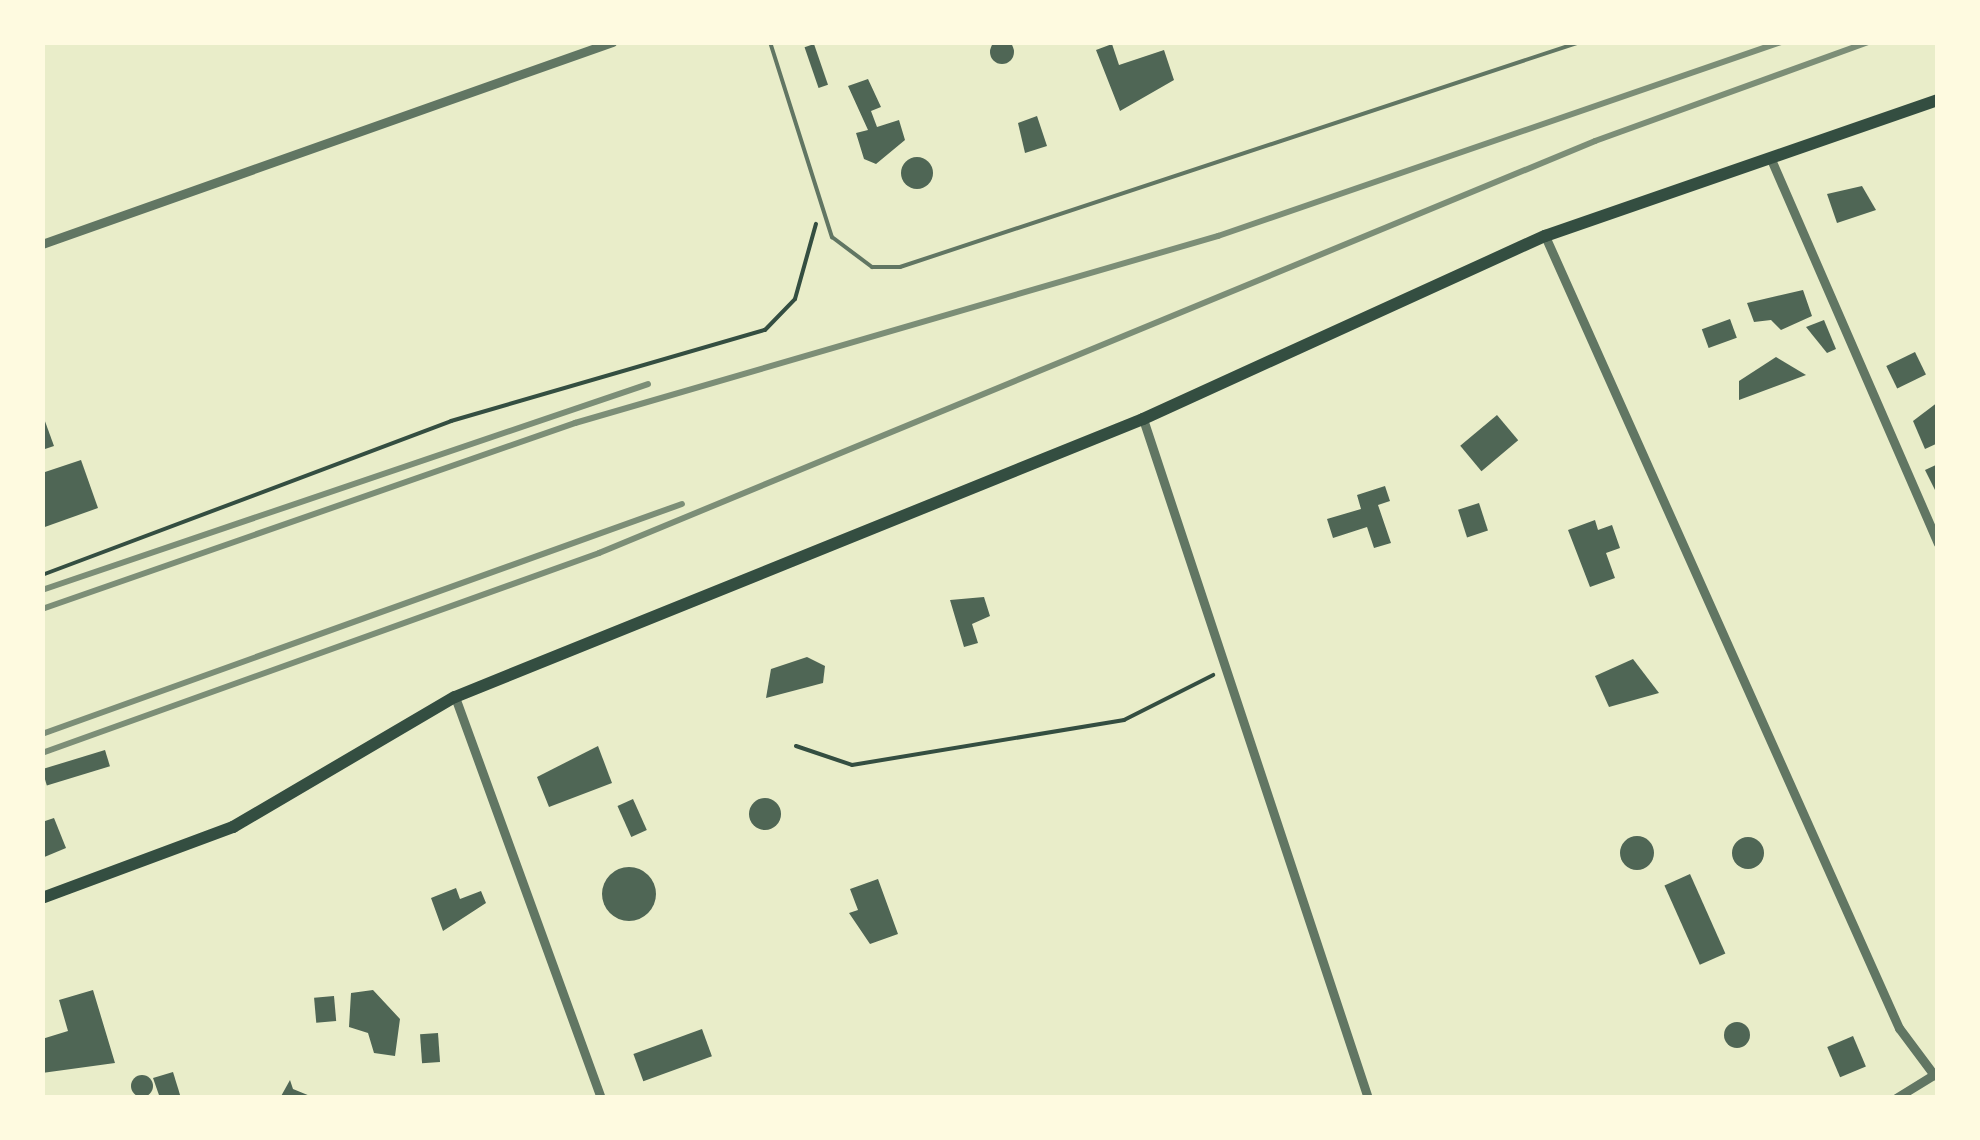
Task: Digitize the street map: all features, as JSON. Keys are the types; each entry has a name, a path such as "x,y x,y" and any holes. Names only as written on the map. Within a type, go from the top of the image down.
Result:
{"main road":[{"path":"42,898 232,827 455,697 1143,420 1545,236 1769,154 1938,100"}],"street":[{"path":"42,244 612,42"},
{"path":"1769,154 1938,543"},
{"path":"1545,236 1899,1028 1936,1074 1896,1098"},
{"path":"1143,420 1368,1098"},
{"path":"455,697 601,1098"}],"lane":[{"path":"770,42 827,220 850,257 900,267 1580,42"}],"path":[{"path":"42,574 451,420 765,330 795,299 812,225 827,220"},
{"path":"796,746 852,766 1124,720 1226,668"}],"building":[{"path":"1002,40 1011,43 1011,61 1002,64 993,61 990,52 993,43"},
{"path":"814,44 828,85 819,88 805,47"},
{"path":"1112,44 1119,65 1164,50 1174,80 1120,111 1096,50"},
{"path":"868,79 881,107 871,111 877,127 899,120 905,140 876,164 864,159 856,133 868,130 848,86"},
{"path":"1037,116 1047,146 1025,153 1018,123"},
{"path":"917,157 928,162 933,173 928,184 917,189 906,184 901,173 906,162"},
{"path":"1862,186 1876,210 1837,223 1827,194"},
{"path":"1803,290 1812,316 1781,330 1771,320 1754,322 1747,303"},
{"path":"1730,319 1737,338 1709,348 1702,329"},
{"path":"1824,320 1836,349 1827,353 1806,327"},
{"path":"1915,352 1926,374 1897,388 1886,366"},
{"path":"1776,357 1806,375 1739,400 1739,381"},
{"path":"1938,402 1938,443 1925,449 1913,421"},
{"path":"42,413 54,446 42,450"},
{"path":"1497,415 1518,440 1481,471 1460,446"},
{"path":"81,460 98,508 42,528 42,473"},
{"path":"1938,464 1938,496 1925,470"},
{"path":"1385,486 1390,501 1378,505 1391,543 1374,548 1367,527 1333,538 1327,519 1361,509 1357,495"},
{"path":"1479,503 1488,531 1467,537 1458,510"},
{"path":"1595,520 1598,530 1612,525 1620,548 1606,553 1615,578 1590,587 1568,530"},
{"path":"984,597 990,616 972,624 978,643 964,647 950,600"},
{"path":"807,657 825,666 823,683 766,698 771,669"},
{"path":"1633,659 1659,693 1609,707 1595,676"},
{"path":"598,746 612,783 549,807 537,777"},
{"path":"105,750 110,766 47,786 42,769"},
{"path":"765,798 776,803 781,814 776,825 765,830 754,825 749,814 754,803"},
{"path":"633,799 647,830 631,837 617,806"},
{"path":"54,818 66,848 42,858 42,822"},
{"path":"1637,836 1649,841 1654,853 1649,865 1637,870 1625,865 1620,853 1625,841"},
{"path":"1748,837 1759,842 1764,853 1759,864 1748,869 1737,864 1732,853 1737,842"},
{"path":"629,867 648,875 656,894 648,913 629,921 610,913 602,894 610,875"},
{"path":"1690,874 1725,953 1700,965 1664,885"},
{"path":"878,879 898,934 870,944 849,913 858,910 850,889"},
{"path":"456,888 460,899 481,891 486,903 443,931 431,898"},
{"path":"93,990 115,1063 42,1073 42,1039 68,1031 59,1000"},
{"path":"373,990 400,1019 395,1056 374,1053 368,1033 349,1027 351,993"},
{"path":"334,996 336,1021 316,1023 314,998"},
{"path":"1737,1022 1746,1026 1750,1035 1746,1044 1737,1048 1728,1044 1724,1035 1728,1026"},
{"path":"702,1029 712,1056 643,1081 633,1054"},
{"path":"438,1033 440,1062 422,1063 420,1034"},
{"path":"1853,1036 1866,1066 1840,1077 1827,1047"},
{"path":"173,1072 181,1098 160,1098 153,1078"},
{"path":"142,1075 150,1078 150,1094 142,1097 134,1094 131,1086 134,1078"},
{"path":"290,1080 293,1089 315,1098 280,1098"}],"railway":[{"path":"42,609 575,423 1218,236 1781,42"},
{"path":"42,753 599,553 1595,141 1868,42"},
{"path":"42,590 648,384"},
{"path":"42,734 682,504"}]}
